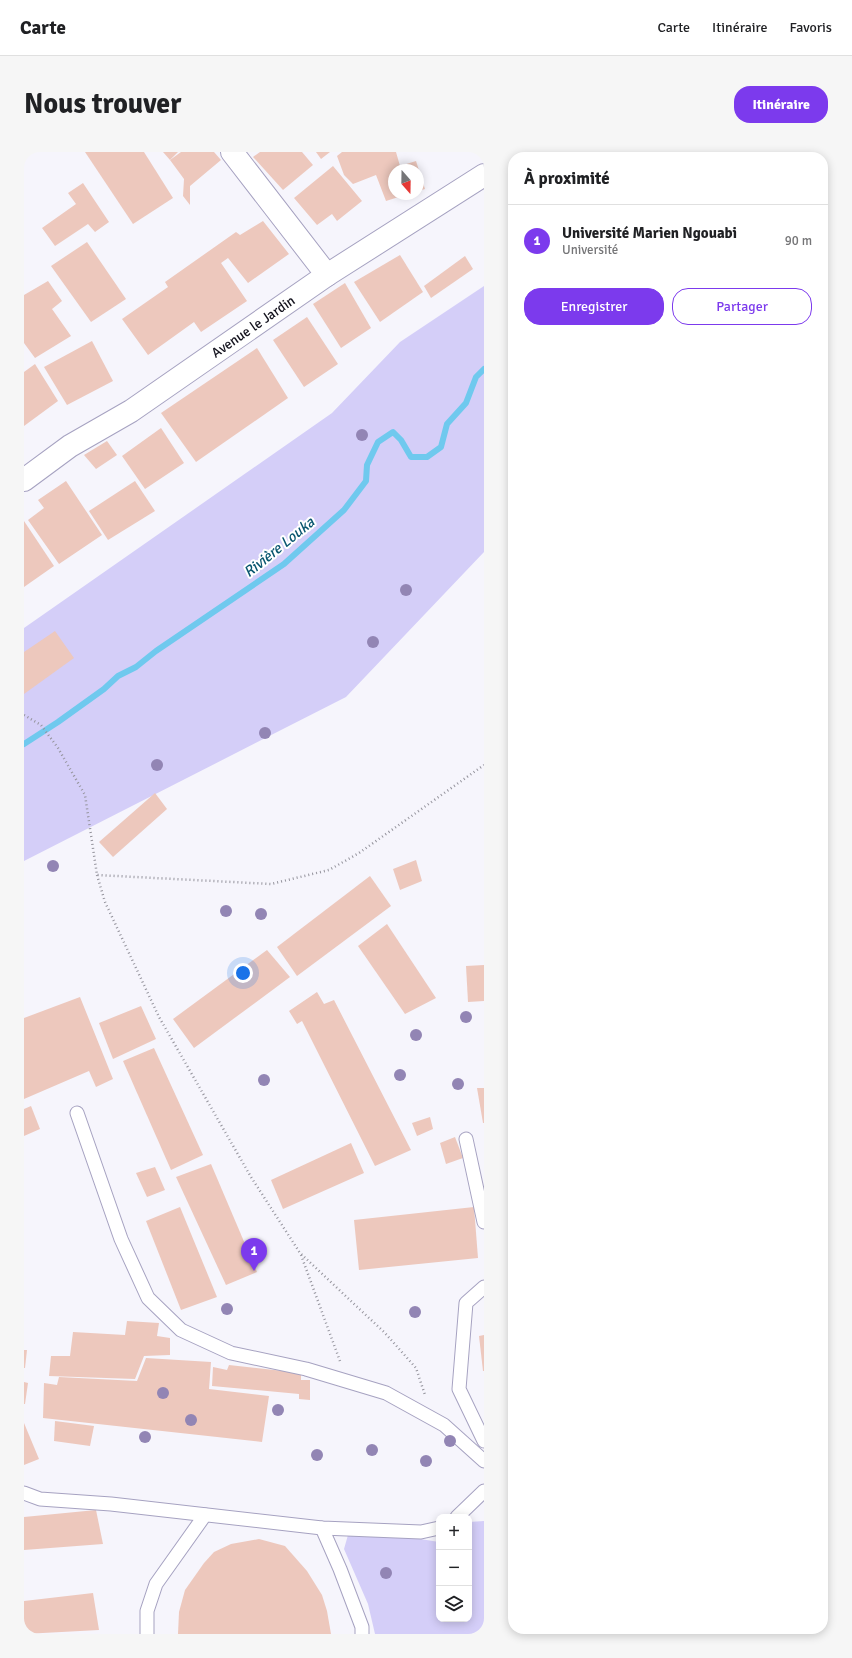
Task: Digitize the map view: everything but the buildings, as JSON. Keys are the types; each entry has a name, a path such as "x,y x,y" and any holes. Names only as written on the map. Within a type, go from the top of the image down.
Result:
{"street":[{"path":"232,152 327,275"},
{"name":"Avenue le Jardin","path":"24,480 70,446 130,411 327,275 484,175"}],"lane":[{"path":"77,1113 121,1239 148,1298 181,1330 231,1353 306,1369 386,1393 444,1426 484,1461"},
{"path":"466,1139 484,1222"},
{"path":"484,1287 466,1303 460,1389 484,1441"},
{"path":"460,1514 484,1491"},
{"path":"24,1493 40,1499 111,1504 322,1528 421,1532 436,1529"},
{"path":"147,1634 147,1611 156,1584 205,1515"},
{"path":"322,1528 343,1576 362,1627 362,1634"}],"path":[{"path":"24,715 41,725 58,748 85,795 97,875 105,902 159,1017 251,1177 300,1253 348,1382"},
{"path":"97,875 271,884 329,870 359,853 484,765"},
{"path":"300,1253 385,1333 416,1368 433,1419"}],"shaded area":[{"path":"484,286 484,552 346,697 24,861 24,628 332,413 400,342"},
{"path":"484,1521 484,1634 375,1634 368,1604 344,1549 348,1535 358,1529 436,1542 436,1622 472,1622 472,1522"}],"waterway":[{"name":"Rivière Louka","path":"24,744 104,689 118,676 136,667 156,651 284,564 344,510 366,481 367,465 378,442 393,432 401,440 411,457 427,457 441,447 447,424 466,403 476,377 484,369"}],"place":[{"name":"Université Marien Ngouabi","path":"254,1271"}]}
